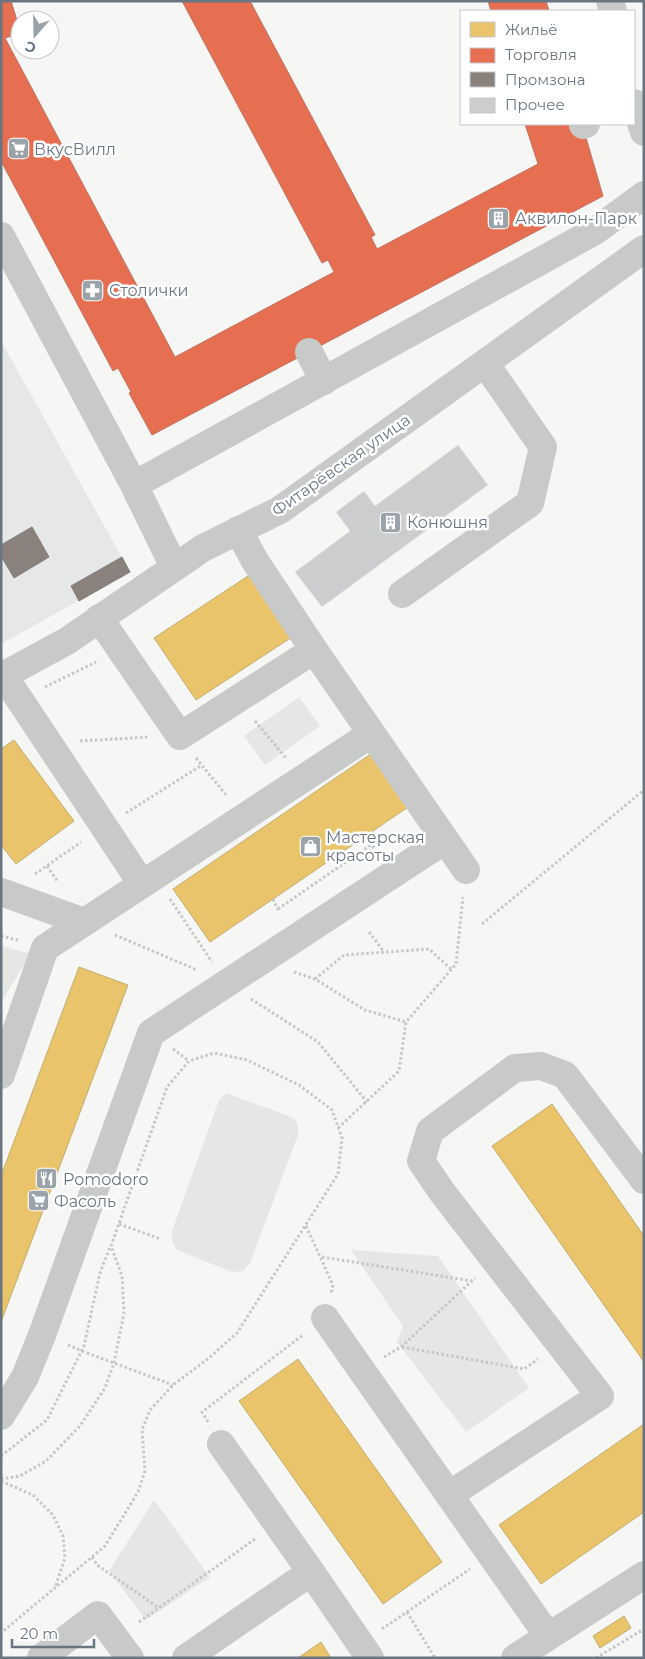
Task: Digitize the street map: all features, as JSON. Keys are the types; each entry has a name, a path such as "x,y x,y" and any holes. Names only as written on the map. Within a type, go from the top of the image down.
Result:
{"street":[{"path":"134,486 595,231 644,195"},
{"path":"1,236 134,486 174,567"},
{"name":"Фитарёвская улица","path":"2,677 67,641 203,548 280,510 644,249"},
{"path":"315,349 330,377"},
{"path":"402,594 530,503 543,447 486,363"},
{"path":"238,530 254,561 466,870"},
{"path":"100,618 169,736 237,700 314,650"},
{"path":"2,677 56,756 148,880"},
{"path":"1,1075 45,948 371,734"},
{"path":"2,1414 25,1377 42,1335 151,1033 445,840"},
{"path":"1,892 84,922"},
{"path":"449,1494 600,1396 442,1192 421,1161 430,1131 516,1068 541,1066 565,1075 644,1180"},
{"path":"325,1318 548,1636"},
{"path":"221,1444 365,1650"},
{"path":"186,1658 311,1572"},
{"path":"515,1658 644,1575"},
{"path":"41,1658 98,1615 123,1648"}],"path":[{"path":"237,700 303,778"},
{"path":"56,756 78,741 169,736 243,817"},
{"path":"482,924 644,790"},
{"path":"278,909 372,844"},
{"path":"338,1128 400,1071 406,1022 456,964 466,870"},
{"path":"148,880 226,983"},
{"path":"84,922 226,983 318,1042 367,1102"},
{"path":"369,932 384,952"},
{"path":"406,1022 365,1010 315,979 344,955 384,952 429,949 451,969"},
{"path":"1,1456 47,1420 84,1346 100,1273 167,1087 189,1061 214,1052 247,1060 299,1085 332,1110 342,1138 338,1174 237,1333 209,1358 173,1385 150,1410 142,1430 146,1471 138,1492 105,1546 1,1633"},
{"path":"119,1224 161,1239"},
{"path":"221,1444 202,1412 325,1318 333,1285 305,1225"},
{"path":"1,1480 20,1476 46,1461 80,1426 105,1388 114,1363 124,1313 122,1276 111,1246"},
{"path":"321,1257 472,1281"},
{"path":"495,1260 401,1347 524,1369 559,1343"},
{"path":"68,1345 173,1385"},
{"path":"1,1480 34,1495 52,1515 63,1536 65,1558 54,1588"},
{"path":"123,1648 159,1608 277,1523"},
{"path":"365,1650 407,1612 491,1555"},
{"path":"92,1557 97,1565 159,1608"},
{"path":"407,1612 435,1658"},
{"path":"596,1658 644,1629"}],"shaded area":[{"path":"1,341 130,572 1,644"},
{"path":"299,697 320,726 265,765 244,736"},
{"path":"1,946 31,954 1,1002"},
{"path":"226,1093 294,1118 298,1125 298,1135 250,1263 243,1271 232,1272 177,1250 172,1241 172,1231 219,1100"},
{"path":"351,1250 438,1256 529,1388 466,1432 397,1342 403,1326"},
{"path":"154,1500 210,1577 146,1620 109,1571"}],"building: Жильё":[{"path":"251,574 292,637 196,700 154,638"},
{"path":"14,740 74,821 16,864 1,845 1,749"},
{"path":"378,749 414,803 210,942 173,889"},
{"path":"79,967 128,985 1,1322 1,1176"},
{"path":"552,1104 644,1236 644,1362 492,1146"},
{"path":"298,1359 442,1562 383,1604 239,1401"},
{"path":"644,1424 644,1512 541,1584 499,1525"},
{"path":"624,1616 631,1628 600,1648 593,1636"},
{"path":"321,1642 331,1658 298,1658"}],"building: Торговля":[{"name":"Аквилон-Парк","path":"1,1 11,1 14,10 10,10 10,37 5,38 10,47 10,60 17,60 175,357 334,272 328,260 322,263 182,1 250,1 375,235 371,237 377,249 538,164 525,125 582,125 603,196 152,435 129,393 131,392 118,368 113,371 1,161"},
{"path":"488,1 546,1 549,10 491,10"}],"building: Промзона":[{"path":"32,527 49,557 14,578 1,556 1,545"},
{"path":"122,557 130,572 79,601 71,586"}],"building: Прочее":[{"name":"Конюшня","path":"458,445 488,485 322,607 295,572 350,531 336,512 364,491 375,506"}],"place":[{"name":"ВкусВилл","path":"18,149"},
{"name":"Аквилон-Парк","path":"499,218"},
{"name":"Столички","path":"93,290"},
{"name":"Конюшня","path":"391,522"},
{"name":"Мастерская красоты","path":"310,846"},
{"name":"Pomodoro","path":"47,1179"},
{"name":"Фасоль","path":"38,1201"}]}
